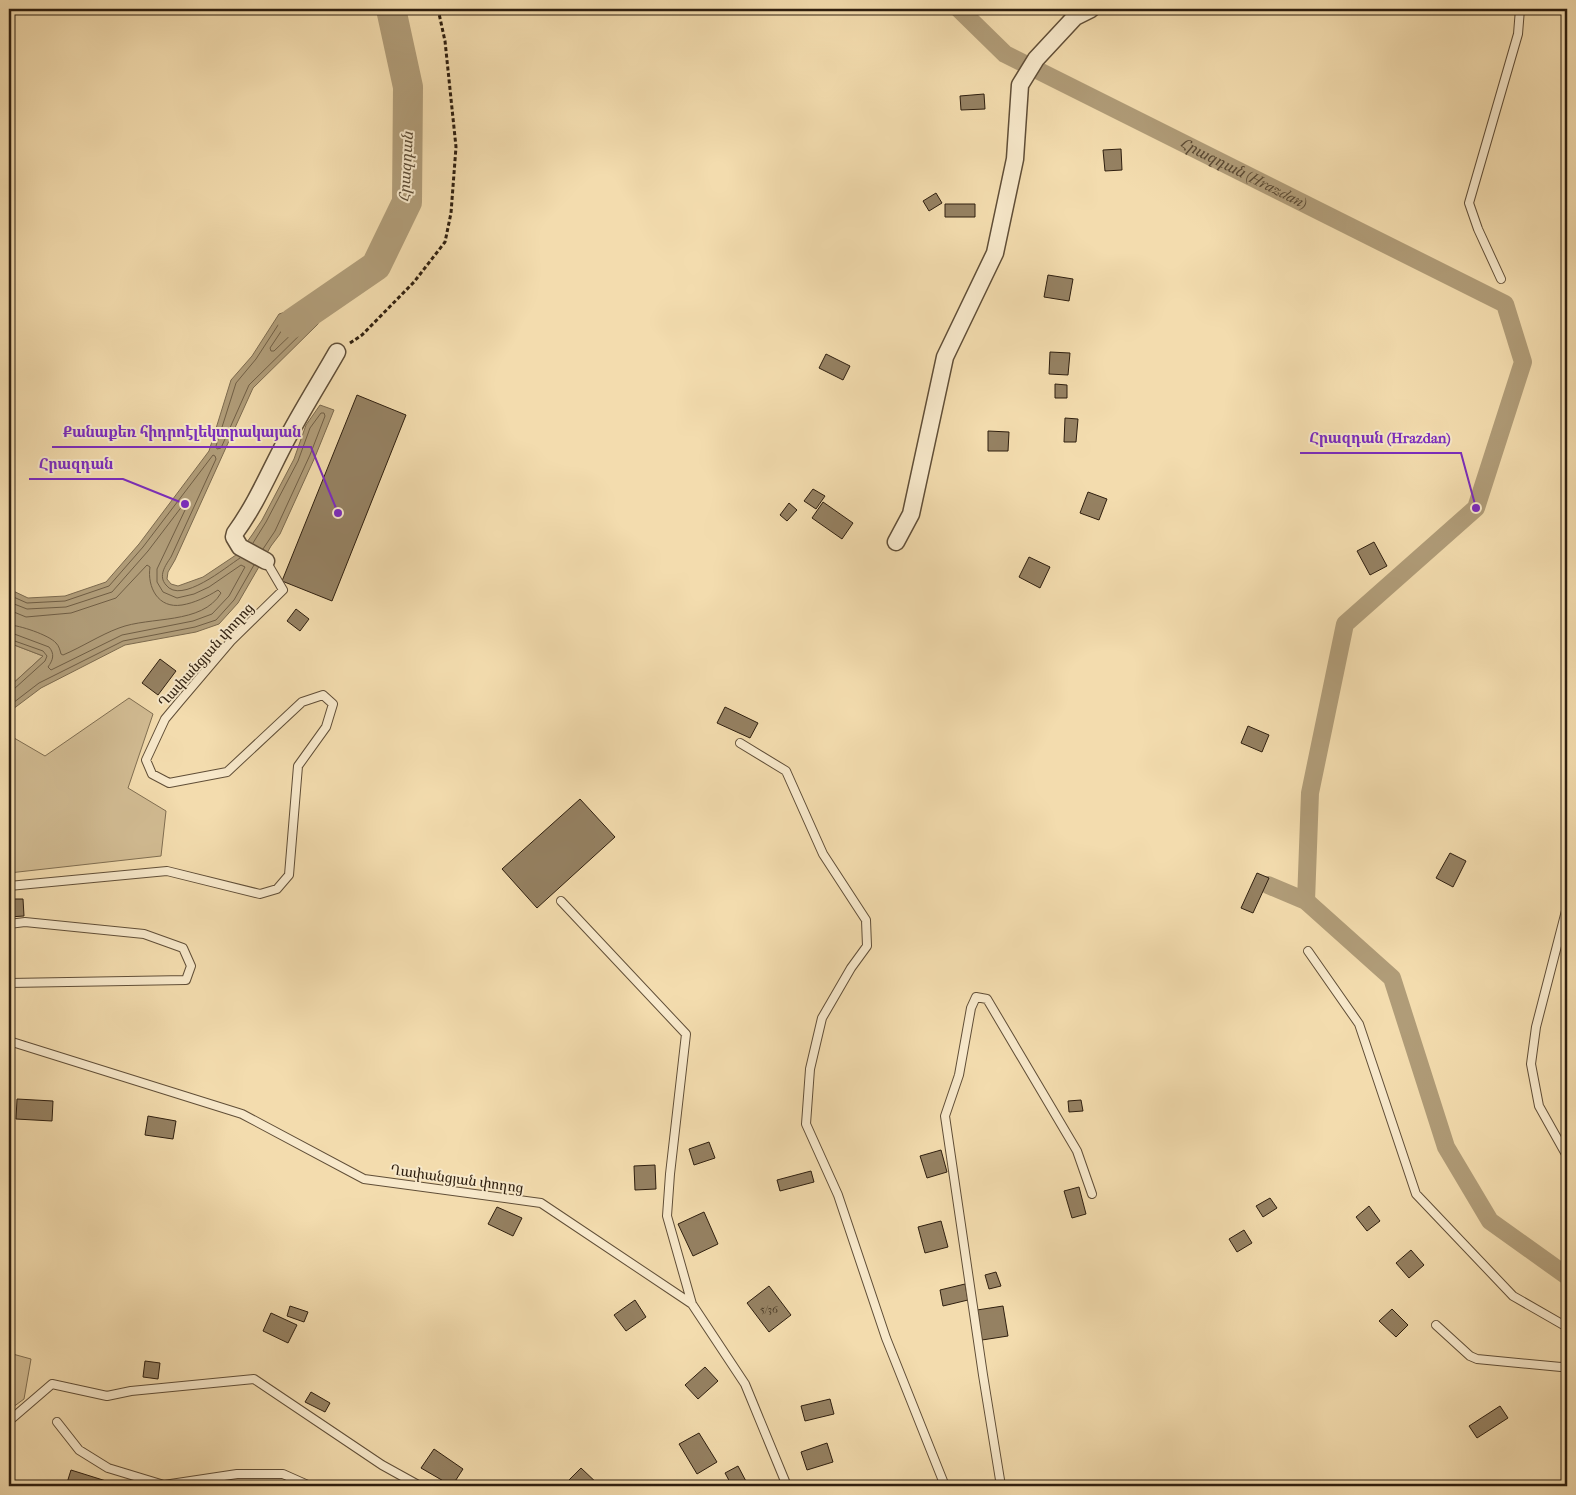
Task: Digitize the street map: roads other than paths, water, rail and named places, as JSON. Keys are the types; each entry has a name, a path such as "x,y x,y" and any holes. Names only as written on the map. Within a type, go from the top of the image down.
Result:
{"street":[{"path":"896,542 911,514 945,357 995,253 1015,159 1020,86 1036,59 1071,13 1091,9"},
{"path":"266,561 240,547 234,537 235,533 249,512 288,437 337,352"}],"lane":[{"path":"1501,279 1478,229 1469,203 1518,34 1520,9"},
{"name":"Ղափանցյան փողոց","path":"9,886 167,871 260,894 277,889 289,875 298,766 326,726 333,704 323,695 302,702 227,772 169,783 152,774 146,760 165,719 231,642 284,590 266,561"},
{"path":"740,743 786,771 824,854 866,920 867,946 822,1018 810,1069 806,1124 838,1195 886,1338 945,1486"},
{"path":"561,901 686,1034 667,1216 692,1304"},
{"path":"1567,907 1566,919 1536,1027 1531,1064 1539,1106 1567,1156"},
{"path":"9,924 25,922 144,934 183,948 191,966 186,980 9,982"},
{"path":"1308,951 1358,1024 1416,1194 1513,1296 1567,1327"},
{"path":"1001,1486 981,1366 945,1116 959,1075 971,1008 976,997 987,998 1077,1151 1092,1194"},
{"name":"Ղափանցյան փողոց","path":"9,1041 242,1114 364,1179 541,1203 692,1304 745,1384 787,1486"},
{"path":"1436,1325 1470,1356 1477,1360 1561,1367 1567,1364"},
{"path":"9,1421 52,1384 107,1396 131,1391 254,1379 382,1465 420,1486"},
{"path":"57,1422 79,1450 108,1468 164,1485 237,1474 283,1474 310,1486"}],"water":[{"path":"326,299 318,324 253,388 168,572 167,579 171,584 178,586 203,577 239,553 262,520 294,459 306,425 320,405 334,410 280,534 238,603 219,624 196,632 125,645 41,688 9,712 9,687 43,656 9,643 9,589 28,598 65,596 106,582 139,544 209,451 231,380 252,356 279,314"}],"waterway":[{"name":"Հրազդան","path":"293,323 376,266 407,202 408,87 391,9"},
{"name":"Հրազդան (Hrazdan)","path":"959,9 1005,54 1505,304 1523,362 1476,508 1345,624 1310,793 1306,901"},
{"path":"1268,885 1306,901 1392,978 1446,1147 1490,1221 1567,1276"}],"place":[{"name":"Հրազդան","path":"185,504"},
{"name":"Հրազդան (Hrazdan)","path":"1476,508"},
{"name":"Քանաքեռ հիդրոէլեկտրակայան","path":"338,513"}]}
